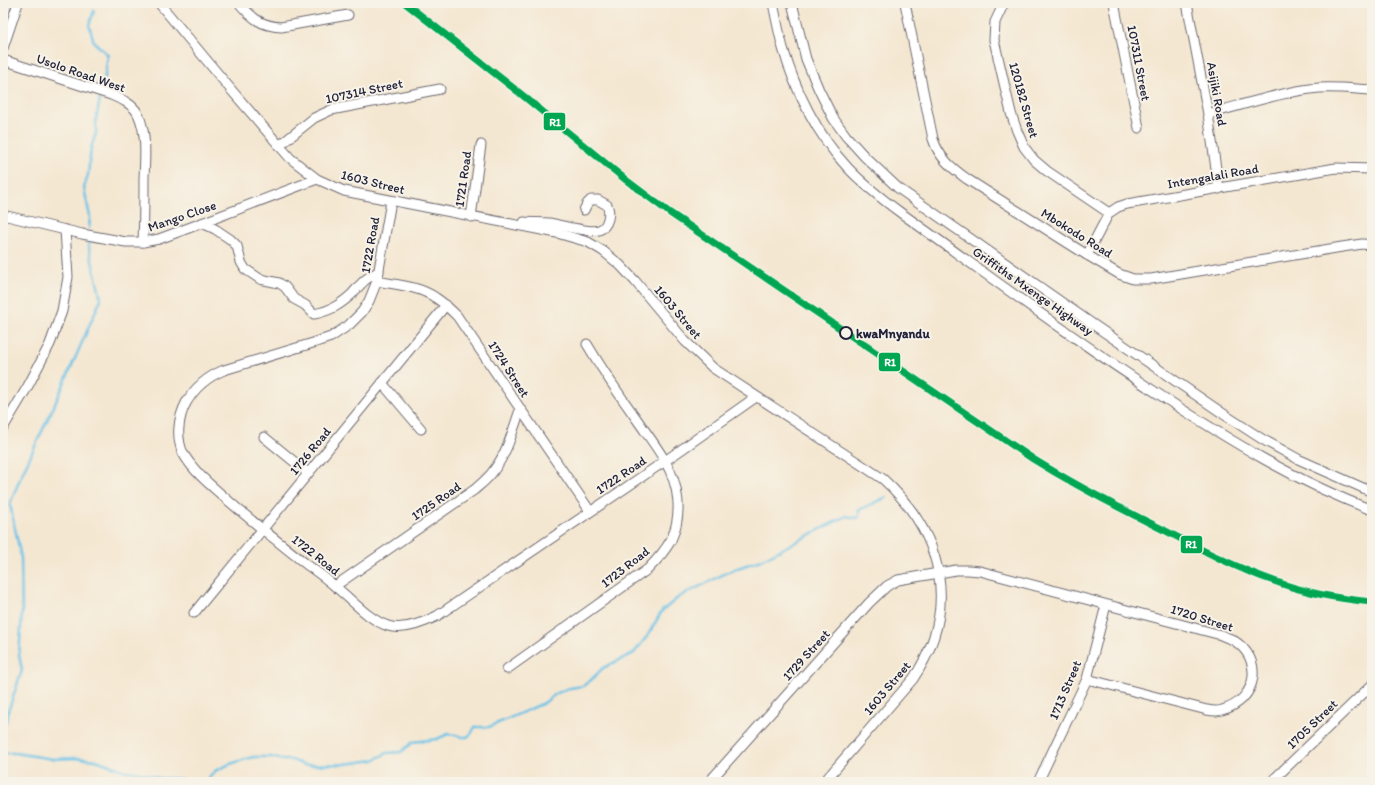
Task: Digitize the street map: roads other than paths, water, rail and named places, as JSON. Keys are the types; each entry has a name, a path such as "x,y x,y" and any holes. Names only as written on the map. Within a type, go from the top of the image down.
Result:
{"street":[{"path":"3,48 18,3"},
{"name":"1603 Street","path":"159,3 279,146 290,158 317,179 344,191 511,224 572,237 588,242 603,251 620,265 701,358 726,378 883,479 910,507 933,549 939,573 941,592 940,612 936,631 922,666 913,679 824,782"},
{"path":"239,3 246,12 258,21 272,26 281,27 348,15"},
{"name":"Griffiths Mxenge Highway","path":"773,3 790,70 809,111 829,144 847,167 869,189 1123,371 1219,434 1305,481 1372,510"},
{"name":"Griffiths Mxenge Highway","path":"792,3 806,59 833,118 846,136 865,157 898,188 1091,323 1262,439 1298,459 1372,492"},
{"name":"Mbokodo Road","path":"905,3 933,139 937,150 945,161 954,170 967,179 1087,256 1119,274 1133,279 1151,280 1342,247 1362,244 1372,245"},
{"name":"120182 Street","path":"1004,3 1001,6 995,22 994,40 1011,113 1024,147 1034,160 1047,171 1109,213"},
{"name":"107311 Street","path":"1114,3 1139,128"},
{"name":"Asijiki Road","path":"1187,3 1208,114 1220,189"},
{"name":"Usolo Road West","path":"3,60 111,95 131,106 137,113 141,124 145,157 143,242"},
{"path":"1208,114 1285,94 1319,88 1372,90"},
{"name":"107314 Street","path":"279,146 314,118 331,110 440,89"},
{"name":"1721 Road","path":"471,217 481,145"},
{"name":"Intengalali Road","path":"1109,213 1118,207 1127,204 1336,168 1372,169"},
{"name":"Mango Close","path":"3,215 65,230 126,242 143,242 159,239 317,179"},
{"path":"511,224 517,222 547,223 598,231 604,227 609,214 607,205 598,200 591,200 584,210"},
{"name":"1722 Road","path":"391,201 378,277 369,301 362,312 340,332 313,344 215,374 196,388 184,407 178,430 183,452 197,473 262,530 335,586 365,612 380,622 389,626 409,626 438,616 756,397"},
{"path":"1087,256 1109,213"},
{"path":"202,223 215,229 230,239 237,246 241,262 245,270 260,280 279,283 285,287 294,299 305,305 314,314 326,312 340,304 368,278 378,277"},
{"path":"3,428 28,386 50,344 62,311 68,277 65,230"},
{"name":"1724 Street","path":"378,277 417,289 436,298 457,316 590,511"},
{"name":"1726 Road","path":"194,614 446,305"},
{"name":"1723 Road","path":"506,669 648,568 660,556 670,541 676,525 679,500 673,477 665,461 587,344"},
{"path":"382,383 421,429"},
{"name":"1725 Road","path":"335,586 483,483 500,461 520,410"},
{"path":"264,437 308,473"},
{"name":"1720 Street","path":"939,573 968,570 980,571 1221,635 1233,640 1243,649 1252,662 1254,675 1251,687 1244,697 1233,706 1221,711 1207,710 1087,679"},
{"name":"1729 Street","path":"709,782 869,603 887,586 898,580 939,573"},
{"name":"1713 Street","path":"1038,782 1087,679 1106,605"},
{"name":"1705 Street","path":"1271,782 1372,685"}],"waterway":[{"path":"94,11 89,25 94,42 108,55 104,82"},
{"path":"89,229 90,217 84,188 88,175 91,148 96,133 96,119 100,99"},
{"path":"3,726 6,722 22,670 19,655 22,613 21,558 10,504 21,476 59,395 101,299 89,248 89,240"},
{"path":"204,782 215,771 230,764 253,757 271,757 283,760 292,760 304,765 345,764 374,760 387,753 401,752 413,742 437,739 448,734 467,737 471,734 475,727 489,727 544,703 557,693 570,688 583,686 603,668 634,653 648,635 662,611 679,597 732,570 761,560 846,516 857,518 859,517 859,510 887,497"},
{"path":"3,753 15,753 53,759 77,758 96,760 126,771 160,778 182,779 186,782"}],"place":[{"name":"kwaMnyandu","path":"846,333"}]}
